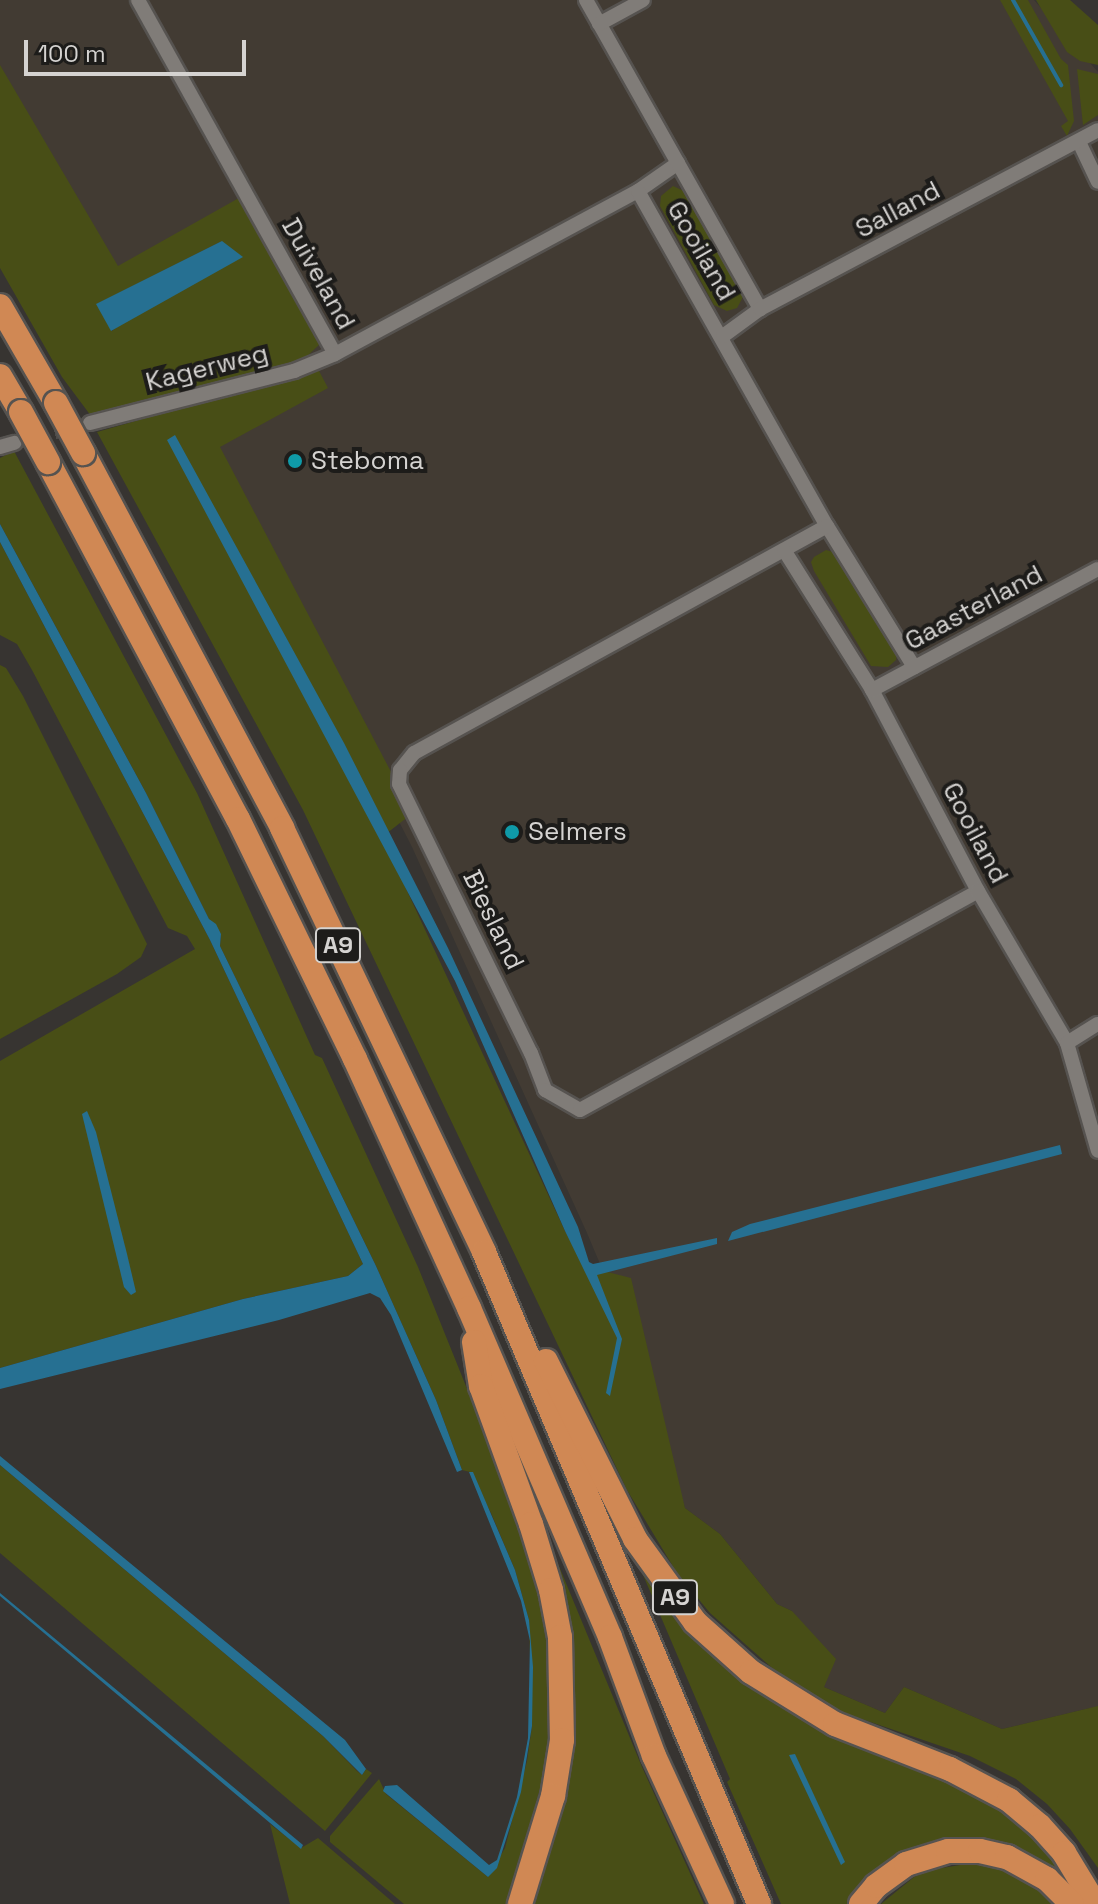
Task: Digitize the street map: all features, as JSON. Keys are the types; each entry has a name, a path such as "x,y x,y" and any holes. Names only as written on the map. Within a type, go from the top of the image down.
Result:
{"highway":[{"name":"A9","path":"0,306 56,403 282,828 484,1252 759,1904"},
{"name":"A9","path":"0,376 238,819 355,1059 469,1308 610,1637 654,1756 722,1904"},
{"name":"A9","path":"484,1252 529,1319 547,1362 635,1539 695,1622 751,1672 835,1724 950,1769 1009,1800 1064,1853 1095,1904"},
{"name":"A9","path":"469,1308 481,1386 531,1524 551,1590 560,1637 562,1740 553,1796 520,1904"},
{"path":"861,1904 876,1886 906,1864 948,1851 980,1851 1007,1857 1047,1879 1072,1904"}],"street":[{"name":"Duiveland","path":"138,0 335,354 638,191 678,163"},
{"name":"Gooiland","path":"586,0 760,309"},
{"path":"599,24 643,0"},
{"name":"Salland","path":"723,336 760,309 1098,130"},
{"path":"1079,142 1098,182"},
{"name":"Gooiland","path":"638,191 723,336 827,526 914,667"},
{"name":"Kagerweg","path":"90,423 294,371 335,354"},
{"name":"Biesland","path":"827,526 414,753 400,770 399,784 531,1053 545,1090 580,1110 978,891"},
{"name":"Gooiland","path":"784,550 872,690 978,891 1067,1043 1098,1151"},
{"name":"Gaasterland","path":"872,690 1098,569"},
{"path":"1067,1043 1098,1024"}],"shaded area":[{"path":"0,0 1034,0 1098,72 1098,1735 1090,1708 1002,1729 904,1687 885,1713 824,1687 792,1611 777,1604 720,1534 685,1508 635,1347 587,1233 412,847 195,423 139,357 0,118"}],"green space":[{"path":"1000,0 1028,0 1061,59 1068,65 1074,121 1067,136 1061,126 1068,121"},
{"path":"1036,0 1070,0 1098,25 1098,65 1080,61 1067,52"},
{"path":"0,65 118,266 246,194 322,333 320,344 304,359 91,416 62,377 0,268","holes":["222,241 112,331 97,304"]},
{"path":"1077,69 1098,74 1098,115 1083,125"},
{"path":"673,186 688,193 743,289 743,297 737,308 727,311 714,305 660,206 661,196"},
{"path":"318,369 328,388 220,447 399,787 409,816 382,837 565,1231 584,1266 631,1278 685,1508 720,1534 777,1604 792,1611 836,1659 824,1687 885,1713 904,1687 1002,1729 1098,1706 1098,1868 1070,1829 1047,1804 1016,1779 970,1756 823,1703 771,1667 710,1613 677,1573 627,1490 303,810 97,432"},
{"path":"14,451 197,793 315,1055 322,1058 418,1267 505,1483 545,1604 555,1692 546,1784 541,1786 507,1904 404,1904 330,1842 330,1836 379,1779 386,1794 488,1877 505,1848 527,1761 532,1726 529,1620 515,1570 491,1513 470,1472 462,1470 436,1400 376,1266 220,946 221,934 209,919 146,793 0,524 0,458"},
{"path":"0,542 210,940 363,1264 348,1276 243,1299 0,1368 0,1061 195,949 187,936 168,928 32,670 17,644 0,635"},
{"path":"826,550 841,554 897,654 896,660 888,667 871,666 814,571 811,562"},
{"path":"0,665 6,668 23,696 147,944 141,957 117,974 0,1039"},
{"path":"0,1465 323,1736 357,1771 362,1775 366,1769 372,1773 325,1831 0,1553"},
{"path":"537,1513 642,1767 704,1904 529,1904 569,1744"},
{"path":"632,1549 698,1635 1017,1813 1090,1904 966,1844 854,1904 781,1904 727,1782 730,1779"},
{"path":"270,1824 301,1848 318,1838 395,1904 290,1904"},
{"path":"966,1864 991,1866 1010,1873 1027,1881 1055,1904 881,1904 914,1877 930,1870"}],"water":[{"path":"222,241 243,257 111,331 96,304"},
{"path":"175,435 344,743 448,948 578,1227 589,1262 593,1264 717,1238 717,1244 597,1275 622,1339 610,1396 606,1393 617,1338 565,1231 455,981 167,440"},
{"path":"0,524 146,793 209,919 221,934 220,946 376,1266 436,1400 462,1470 457,1472 391,1315 380,1298 370,1293 279,1320 0,1389 0,1368 243,1299 348,1276 363,1264 210,940 0,542"},
{"path":"87,1111 96,1132 127,1254 136,1292 131,1295 124,1287 82,1114"},
{"path":"1060,1145 1062,1154 728,1241 732,1232 750,1224"},
{"path":"0,1456 345,1740 366,1769 362,1775 323,1736 0,1465"},
{"path":"469,1472 473,1472 515,1570 529,1620 533,1667 532,1726 521,1792 497,1868 488,1877 383,1791 385,1786 397,1785 489,1865 497,1860 517,1797 528,1738 530,1641 521,1601"},
{"path":"0,1593 303,1845 301,1849 0,1596"},
{"path":"795,1754 845,1862 841,1865 789,1755"}],"waterway":[{"path":"1013,0 1061,85"}],"tunnel":[{"path":"14,443 90,423"}],"place":[{"name":"Steboma","path":"295,461"},
{"name":"Selmers","path":"512,832"}]}
